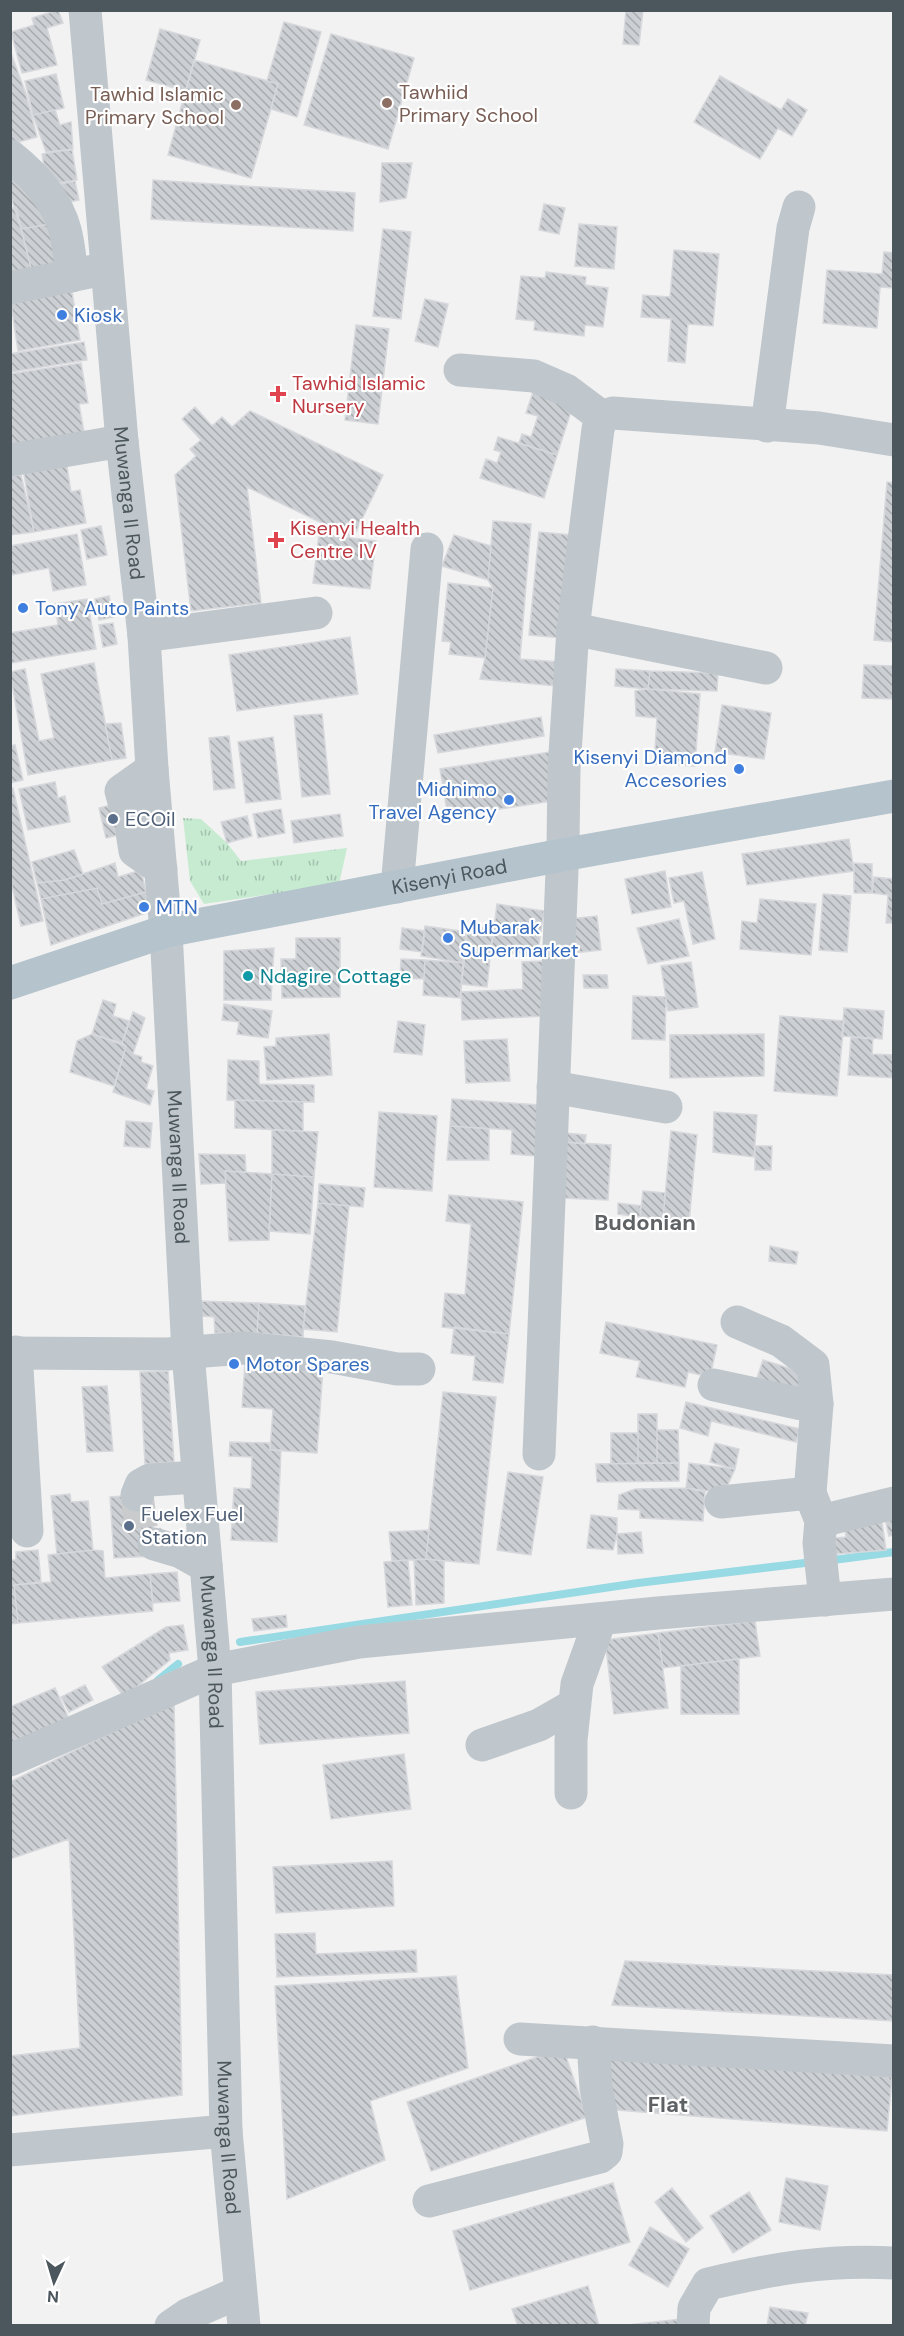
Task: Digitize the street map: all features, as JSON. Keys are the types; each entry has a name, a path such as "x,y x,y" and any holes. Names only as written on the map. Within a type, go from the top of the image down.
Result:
{"main road":[{"name":"Kisenyi Road","path":"10,983 166,931 397,887 563,850 894,796"}],"street":[{"name":"Muwanga II Road","path":"85,10 122,441 144,636 152,769 166,931 188,1353 215,1670 226,2131 244,2325"},
{"path":"10,156 43,187 55,208 65,229 72,276"},
{"path":"767,426 793,228 799,207"},
{"path":"10,288 108,268"},
{"path":"460,370 534,376 566,390 602,417"},
{"path":"538,1454 563,850 564,769 573,629 598,429 602,417 613,412 767,426 819,428 894,440"},
{"path":"10,460 122,441"},
{"path":"397,887 428,549"},
{"path":"144,636 316,613"},
{"path":"573,629 766,668"},
{"path":"152,769 121,791 135,851 161,868"},
{"path":"553,1087 666,1107"},
{"path":"737,1322 781,1341 813,1365 817,1404 816,1519 824,1591"},
{"path":"27,1531 13,1352 188,1353 243,1348 274,1350 397,1369 419,1369"},
{"path":"714,1385 801,1404 817,1404"},
{"path":"137,1495 141,1485 150,1480 198,1478"},
{"path":"721,1502 816,1519 894,1503"},
{"path":"154,1544 181,1552 206,1566"},
{"path":"10,1760 215,1670 359,1642 600,1620 824,1591 894,1594"},
{"path":"571,1793 571,1740 577,1684 600,1620"},
{"path":"482,1745 539,1725 574,1705"},
{"path":"520,2039 894,2061"},
{"path":"429,2201 600,2157 606,2152 607,2144 596,2088 593,2042"},
{"path":"10,2150 226,2131"},
{"path":"693,2325 694,2308 708,2284 777,2268 855,2261 894,2263"},
{"path":"171,2325 187,2315 240,2292"}],"green space":[{"path":"183,818 201,819 227,843 241,861 347,848 339,884 204,904 190,881"}],"building":[{"path":"58,10 63,23 47,28 57,65 22,73 11,32 34,25 32,18"},
{"path":"626,10 643,10 639,45 623,44"},
{"path":"284,22 321,32 297,117 271,109 278,84 267,81"},
{"path":"160,29 200,40 186,91 146,80"},
{"path":"331,34 414,58 388,149 304,125"},
{"path":"11,53 26,94 37,137 11,144"},
{"path":"194,60 278,84 251,178 168,155"},
{"path":"56,74 64,108 33,115 25,81"},
{"path":"720,76 781,110 788,99 807,110 792,136 778,128 760,159 694,122"},
{"path":"55,110 60,125 71,122 73,149 46,152 33,115"},
{"path":"72,149 77,180 47,185 42,154"},
{"path":"382,163 412,163 406,198 380,202"},
{"path":"24,172 56,223 21,229 10,194 10,179"},
{"path":"153,180 355,193 353,231 151,219"},
{"path":"75,181 79,200 61,204 56,185"},
{"path":"544,204 565,208 559,234 539,230"},
{"path":"16,207 33,276 10,280 10,209"},
{"path":"56,223 70,270 33,276 21,229"},
{"path":"579,224 617,227 614,269 575,266"},
{"path":"383,229 411,232 401,319 373,316"},
{"path":"674,250 719,254 713,326 688,324 685,363 668,361 671,319 641,317 643,295 670,297"},
{"path":"884,252 894,253 894,288 880,287 877,328 823,323 827,270 882,274"},
{"path":"546,272 586,277 585,285 608,288 603,327 585,325 584,336 534,330 535,321 516,319 521,276 545,278"},
{"path":"71,286 80,340 18,351 10,296"},
{"path":"425,299 448,304 438,347 415,341"},
{"path":"356,325 389,329 378,424 345,420"},
{"path":"84,342 87,360 10,372 10,354"},
{"path":"81,363 88,403 79,404 85,438 10,450 10,374"},
{"path":"535,386 575,399 557,455 519,443 522,434 531,437 538,416 526,413"},
{"path":"195,407 212,426 222,417 232,427 250,411 383,475 353,538 247,487 261,603 191,611 175,475 196,456 190,449 201,440 182,419"},
{"path":"498,437 557,455 544,498 480,478 486,459 497,463 501,452 494,450"},
{"path":"66,460 71,492 80,490 86,523 34,532 23,468"},
{"path":"21,475 34,532 10,535 10,476"},
{"path":"887,482 894,483 894,642 874,640"},
{"path":"493,521 531,524 520,659 559,662 557,686 480,679 485,658 493,588 488,580"},
{"path":"101,526 107,555 87,559 81,530"},
{"path":"539,532 572,535 562,638 529,635"},
{"path":"77,534 86,585 53,591 49,568 10,575 10,546"},
{"path":"319,534 376,541 370,589 313,583"},
{"path":"454,535 491,546 488,580 442,566"},
{"path":"448,583 493,588 485,658 449,654 451,642 442,641"},
{"path":"109,596 114,617 99,620 95,599"},
{"path":"87,599 96,649 10,663 10,633 58,625 55,604"},
{"path":"113,623 117,644 103,647 99,625"},
{"path":"350,637 358,694 237,711 229,655"},
{"path":"94,663 112,760 28,775 10,672 25,669 39,741 54,738 41,674"},
{"path":"864,665 894,666 894,699 862,698"},
{"path":"616,669 650,671 648,689 615,686"},
{"path":"650,671 718,673 717,691 648,689"},
{"path":"648,689 700,694 695,766 654,764 657,718 636,716 635,691"},
{"path":"722,705 771,713 764,759 715,752"},
{"path":"322,714 330,794 302,797 294,716"},
{"path":"541,717 544,736 438,753 434,735"},
{"path":"121,723 126,758 112,760 105,724"},
{"path":"229,736 235,788 214,790 209,738"},
{"path":"273,737 281,799 246,803 238,742"},
{"path":"15,745 23,780 10,783 10,746"},
{"path":"550,752 558,800 448,817 440,769"},
{"path":"55,782 58,798 65,796 70,822 28,830 19,789"},
{"path":"10,788 13,788 43,921 21,926 10,877"},
{"path":"137,798 145,828 106,838 99,808"},
{"path":"281,809 285,833 258,838 253,814"},
{"path":"340,814 343,836 294,843 291,821"},
{"path":"247,816 252,836 227,843 221,822"},
{"path":"849,839 854,871 747,885 742,854"},
{"path":"74,850 83,874 65,880 37,883 32,862"},
{"path":"115,863 118,877 141,870 146,892 102,904 97,888 41,899 37,883 65,880"},
{"path":"854,863 872,864 872,893 854,893"},
{"path":"665,871 671,907 632,914 625,879"},
{"path":"702,872 715,939 693,944 684,901 674,903 669,878"},
{"path":"874,877 894,879 894,923 886,923 888,895 872,893"},
{"path":"97,888 102,904 146,892 149,912 51,945 41,899"},
{"path":"823,894 851,896 847,952 819,950"},
{"path":"760,899 816,904 811,955 740,949 742,921 757,923"},
{"path":"497,904 544,911 537,957 491,951"},
{"path":"597,916 601,950 573,953 569,919"},
{"path":"679,919 689,956 648,964 637,928"},
{"path":"425,926 467,932 464,963 421,956"},
{"path":"467,926 493,929 487,987 461,984"},
{"path":"402,928 425,931 422,952 400,949"},
{"path":"296,938 340,938 340,997 282,998 281,959 296,959"},
{"name":"Ndagire Cottage","path":"274,948 271,1000 224,1000 224,951"},
{"path":"401,959 425,960 424,979 400,978"},
{"path":"425,960 464,963 460,998 423,995"},
{"path":"544,961 547,1016 462,1020 461,992 523,989 522,962"},
{"path":"691,962 698,1007 668,1011 661,966"},
{"path":"583,975 607,975 608,988 584,988"},
{"path":"633,996 666,997 665,1040 632,1039"},
{"path":"103,1000 116,1004 113,1016 129,1021 122,1043 92,1034"},
{"path":"224,1004 272,1011 268,1038 237,1034 239,1022 222,1020"},
{"path":"844,1008 884,1011 882,1039 842,1036"},
{"path":"133,1012 145,1018 133,1054 142,1057 141,1062 153,1066 146,1089 154,1091 150,1105 113,1092 126,1046 122,1043"},
{"path":"780,1016 844,1021 837,1096 774,1091"},
{"path":"398,1021 425,1025 422,1055 394,1052"},
{"path":"92,1034 126,1046 114,1086 70,1072 77,1041"},
{"path":"329,1034 332,1075 267,1080 264,1047 276,1046 276,1038"},
{"path":"764,1034 764,1076 670,1078 670,1035"},
{"path":"851,1037 873,1039 872,1054 894,1055 894,1078 848,1075"},
{"path":"507,1039 510,1081 466,1083 464,1041"},
{"path":"228,1060 259,1061 259,1084 314,1085 314,1102 227,1100"},
{"path":"452,1099 539,1105 536,1156 511,1154 512,1130 450,1126"},
{"path":"235,1100 303,1102 303,1131 235,1128"},
{"path":"379,1112 437,1116 432,1191 374,1187"},
{"path":"714,1112 757,1115 754,1157 713,1152"},
{"path":"126,1121 152,1123 150,1148 124,1146"},
{"path":"450,1126 489,1129 489,1160 447,1160"},
{"path":"272,1130 318,1132 314,1177 272,1174"},
{"path":"671,1131 697,1135 689,1223 663,1219"},
{"path":"565,1133 586,1135 585,1144 565,1142"},
{"path":"565,1142 611,1145 608,1200 561,1198"},
{"path":"755,1146 772,1146 771,1170 755,1170"},
{"path":"199,1154 245,1155 246,1172 225,1171 226,1183 201,1184"},
{"path":"225,1171 272,1174 269,1240 229,1241"},
{"path":"272,1174 314,1177 310,1234 269,1231"},
{"path":"319,1184 365,1188 363,1207 318,1203"},
{"path":"643,1191 665,1193 663,1219 640,1217"},
{"path":"449,1195 523,1202 509,1334 442,1327 445,1293 465,1295 471,1224 446,1221"},
{"path":"318,1203 349,1206 337,1332 303,1329"},
{"path":"618,1203 641,1206 640,1217 618,1214"},
{"path":"770,1246 798,1252 796,1264 769,1261"},
{"path":"201,1301 259,1303 257,1333 215,1333 214,1317 202,1316"},
{"path":"259,1303 305,1306 303,1337 257,1333"},
{"path":"606,1322 717,1345 710,1377 688,1372 685,1387 636,1377 640,1361 600,1353"},
{"path":"454,1327 509,1334 503,1383 473,1380 475,1356 451,1353"},
{"path":"763,1360 805,1373 800,1391 757,1378"},
{"path":"245,1363 323,1368 317,1453 270,1450 273,1409 242,1407"},
{"path":"168,1371 174,1462 145,1464 140,1372"},
{"path":"107,1386 113,1451 87,1452 82,1387"},
{"path":"443,1392 496,1397 479,1564 426,1559"},
{"path":"686,1402 800,1429 796,1442 711,1421 708,1436 680,1428"},
{"path":"638,1414 657,1414 657,1463 638,1463"},
{"path":"657,1430 678,1430 679,1463 657,1463"},
{"path":"611,1433 638,1433 638,1463 611,1464"},
{"path":"230,1442 270,1443 270,1450 281,1450 277,1542 231,1540 234,1488 251,1489 252,1457 229,1456"},
{"path":"715,1443 739,1449 735,1469 710,1462"},
{"path":"679,1463 679,1481 597,1482 596,1464"},
{"path":"689,1463 735,1469 724,1493 686,1488"},
{"path":"508,1472 543,1477 531,1555 497,1550"},
{"path":"686,1488 705,1492 703,1521 640,1518 640,1510 618,1509 619,1495 635,1489"},
{"path":"70,1494 71,1502 88,1501 93,1550 57,1554 51,1496"},
{"path":"151,1494 155,1556 114,1558 110,1497"},
{"path":"591,1515 617,1518 617,1534 613,1550 587,1548"},
{"path":"894,1517 894,1535 889,1536 885,1519"},
{"path":"882,1522 886,1550 824,1555 824,1539 846,1537 845,1529"},
{"path":"429,1530 426,1559 392,1561 389,1532"},
{"path":"641,1532 643,1553 618,1554 617,1534"},
{"path":"38,1550 41,1582 14,1585 15,1594 10,1594 10,1560 16,1560 16,1552"},
{"path":"103,1551 105,1578 150,1574 153,1611 18,1623 14,1585 51,1582 48,1555"},
{"path":"408,1560 412,1605 388,1607 384,1562"},
{"path":"414,1560 444,1561 444,1603 416,1605"},
{"path":"177,1572 180,1601 153,1603 150,1574"},
{"path":"10,1594 15,1594 18,1623 10,1624"},
{"path":"286,1615 287,1627 254,1631 252,1619"},
{"path":"755,1621 760,1656 663,1668 658,1633"},
{"path":"183,1625 188,1650 169,1653 170,1660 124,1697 102,1667 166,1627"},
{"path":"658,1633 668,1708 614,1714 605,1640"},
{"path":"739,1659 739,1714 681,1714 681,1666"},
{"path":"405,1681 409,1733 260,1744 256,1692"},
{"path":"85,1685 93,1700 69,1712 61,1697"},
{"path":"55,1688 69,1719 10,1745 10,1707"},
{"path":"174,1702 182,2095 10,2116 10,2056 80,2048 69,1839 10,1859 10,1782"},
{"path":"404,1754 411,1809 331,1819 323,1765"},
{"path":"392,1861 394,1906 276,1913 273,1867"},
{"path":"315,1933 316,1954 416,1950 417,1972 277,1977 275,1934"},
{"path":"625,1961 894,1975 894,2021 612,2005"},
{"path":"456,1976 468,2068 370,2101 385,2160 287,2199 275,1986"},
{"path":"563,2048 587,2117 431,2171 407,2102"},
{"path":"608,2056 892,2077 887,2131 604,2109"},
{"path":"786,2178 828,2186 820,2230 779,2222"},
{"path":"613,2183 630,2242 470,2290 453,2231"},
{"path":"672,2188 703,2228 686,2242 655,2202"},
{"path":"749,2192 771,2230 733,2253 710,2216"},
{"path":"650,2227 689,2249 668,2287 629,2265"},
{"path":"588,2286 599,2326 518,2326 512,2309"},
{"path":"770,2307 808,2313 805,2326 767,2326"},
{"path":"681,2319 682,2326 628,2326 628,2325"}],"waterway":[{"path":"826,1561 894,1552"},
{"path":"240,1642 638,1583 813,1562"},
{"path":"158,1680 178,1664"}],"tunnel":[{"path":"137,1495 142,1534 154,1544"}],"place":[{"name":"Tawhiid Primary School","path":"387,103"},
{"name":"Tawhid Islamic Primary School","path":"236,105"},
{"name":"Kiosk","path":"62,315"},
{"name":"Tawhid Islamic Nursery","path":"278,394"},
{"name":"Kisenyi Health Centre IV","path":"276,540"},
{"name":"Tony Auto Paints","path":"23,608"},
{"name":"Kisenyi Diamond Accesories","path":"739,769"},
{"name":"Midnimo Travel Agency","path":"509,800"},
{"name":"ECOil","path":"113,819"},
{"name":"MTN","path":"144,907"},
{"name":"Mubarak Supermarket","path":"448,938"},
{"name":"Ndagire Cottage","path":"248,976"},
{"name":"Motor Spares","path":"234,1364"},
{"name":"Fuelex Fuel Station","path":"129,1526"}],"district":[{"name":"Budonian","path":"645,1222"},
{"name":"Flat","path":"668,2104"}]}
